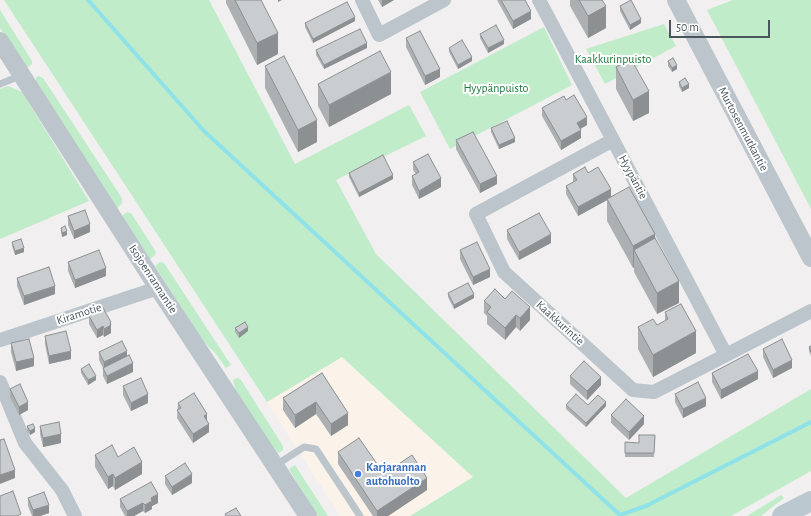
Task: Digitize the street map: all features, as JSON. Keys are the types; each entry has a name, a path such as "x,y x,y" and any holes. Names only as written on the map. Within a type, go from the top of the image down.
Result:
{"main road":[{"path":"782,516 811,501"}],"street":[{"path":"362,0 379,35 444,0"},
{"name":"Hyypäntie","path":"538,0 726,356"},
{"name":"Murtosenmutkantie","path":"676,0 811,258"},
{"name":"Isojoenrannantie","path":"0,41 158,288 308,516"},
{"name":"Kaakkurintie","path":"613,140 476,214 504,272 633,390 654,392 811,311"},
{"name":"Kiramotie","path":"0,340 158,288"},
{"path":"0,382 25,444 62,490 75,516"}],"lane":[{"path":"0,84 22,74"},
{"path":"275,466 304,447 316,449 360,516"}],"shaded area":[{"path":"342,357 473,477 410,516 340,516 267,402"}],"green space":[{"path":"4,0 209,0 295,164 409,105 426,136 336,180 376,254 626,498 811,389 811,471 731,516 410,516 473,477 342,357 267,402"},
{"path":"733,0 811,0 811,209 707,10"},
{"path":"0,10 32,61 32,64 27,68 0,28"},
{"name":"Kaakkurinpuisto","path":"664,24 676,46 605,84 586,49"},
{"name":"Hyypänpuisto","path":"544,27 572,85 450,149 420,92"},
{"path":"38,76 43,78 122,198 122,203 117,209 36,84 36,78"},
{"path":"8,86 22,92 89,201 0,239 0,89"},
{"path":"127,212 131,213 156,252 150,259 122,216"},
{"path":"160,262 164,263 231,365 226,368 215,353 202,340 155,266"},
{"path":"237,378 241,380 283,446 283,450 279,453 275,450 236,393 233,380"},
{"path":"295,465 328,516 318,516 289,469"},
{"path":"781,495 784,498 761,516 747,516"}],"building":[{"path":"235,0 261,0 278,33 257,43"},
{"path":"501,0 525,0 531,11 513,21"},
{"path":"579,0 602,0 606,6 588,16"},
{"path":"631,0 641,19 630,25 620,6"},
{"path":"347,2 355,17 313,39 305,23"},
{"path":"496,25 504,40 488,48 480,34"},
{"path":"360,29 367,43 324,65 316,50"},
{"path":"420,31 440,69 425,76 406,38"},
{"path":"462,40 472,57 458,65 449,48"},
{"path":"380,51 391,72 329,105 318,84"},
{"path":"284,56 317,120 298,130 265,66"},
{"path":"673,58 677,65 672,68 668,61"},
{"path":"631,59 649,91 633,100 616,67"},
{"path":"685,78 689,84 682,88 679,82"},
{"path":"574,95 587,117 577,123 581,130 561,141 542,108 564,96 566,100"},
{"path":"507,121 515,138 499,145 491,128"},
{"path":"473,132 497,176 480,184 456,140"},
{"path":"428,154 441,178 419,191 412,176 419,172 413,162"},
{"path":"383,155 393,175 359,193 349,173"},
{"path":"585,167 588,173 598,167 611,189 578,207 566,186 577,180 573,174"},
{"path":"629,187 655,234 633,246 607,199"},
{"path":"85,210 90,224 74,231 68,216"},
{"path":"539,213 551,234 519,252 507,230"},
{"path":"65,226 67,231 62,233 61,228"},
{"path":"655,238 679,281 657,293 634,250"},
{"path":"21,239 24,248 15,251 12,242"},
{"path":"477,242 490,269 473,277 460,250"},
{"path":"99,250 106,268 75,280 68,262"},
{"path":"49,267 55,286 24,296 17,278"},
{"path":"468,283 474,294 454,305 448,293"},
{"path":"495,289 505,299 512,291 530,307 520,318 516,315 505,328 487,312 491,307 484,301"},
{"path":"681,304 696,331 653,355 638,327 653,319 657,325 668,319 665,312"},
{"path":"103,308 111,322 111,325 104,329 103,326 97,330 89,316"},
{"path":"245,322 248,327 239,333 235,328"},
{"path":"66,331 71,351 49,356 45,336"},
{"path":"29,339 34,358 16,362 11,343"},
{"path":"782,339 792,360 773,370 763,349"},
{"path":"122,341 127,351 104,362 99,352"},
{"path":"748,354 758,371 721,390 712,373"},
{"path":"129,355 133,363 107,376 103,368"},
{"path":"584,361 601,377 587,391 570,376"},
{"path":"89,364 96,376 88,380 81,369"},
{"path":"322,373 348,413 331,424 316,402 295,415 283,398"},
{"path":"141,378 148,394 131,403 123,386"},
{"path":"698,382 706,398 683,409 675,394"},
{"path":"20,384 28,402 19,407 10,389"},
{"path":"194,393 207,414 204,416 209,424 193,434 177,410 181,408 178,403"},
{"path":"576,394 588,405 598,395 606,402 586,423 566,405"},
{"path":"626,399 644,416 629,432 611,415"},
{"path":"59,422 61,434 43,438 40,426"},
{"path":"33,424 35,428 30,431 27,426"},
{"path":"639,435 655,435 654,453 625,453 625,442 639,443"},
{"path":"359,438 384,474 412,455 427,478 377,511 338,452"},
{"path":"4,439 15,470 0,475 0,440"},
{"path":"112,445 118,457 134,447 142,462 115,478 113,474 108,477 95,455"},
{"path":"185,463 192,474 172,487 165,476"},
{"path":"151,482 158,494 151,498 152,501 145,505 143,503 127,511 120,499"},
{"path":"13,491 21,514 17,516 0,516 0,496"},
{"path":"44,492 49,505 33,510 28,498"},
{"path":"236,508 241,516 226,516 225,514"}],"waterway":[{"path":"88,0 204,131 620,515 646,506 811,422"}],"place":[{"name":"Karjarannan autohuolto","path":"358,474"}]}
